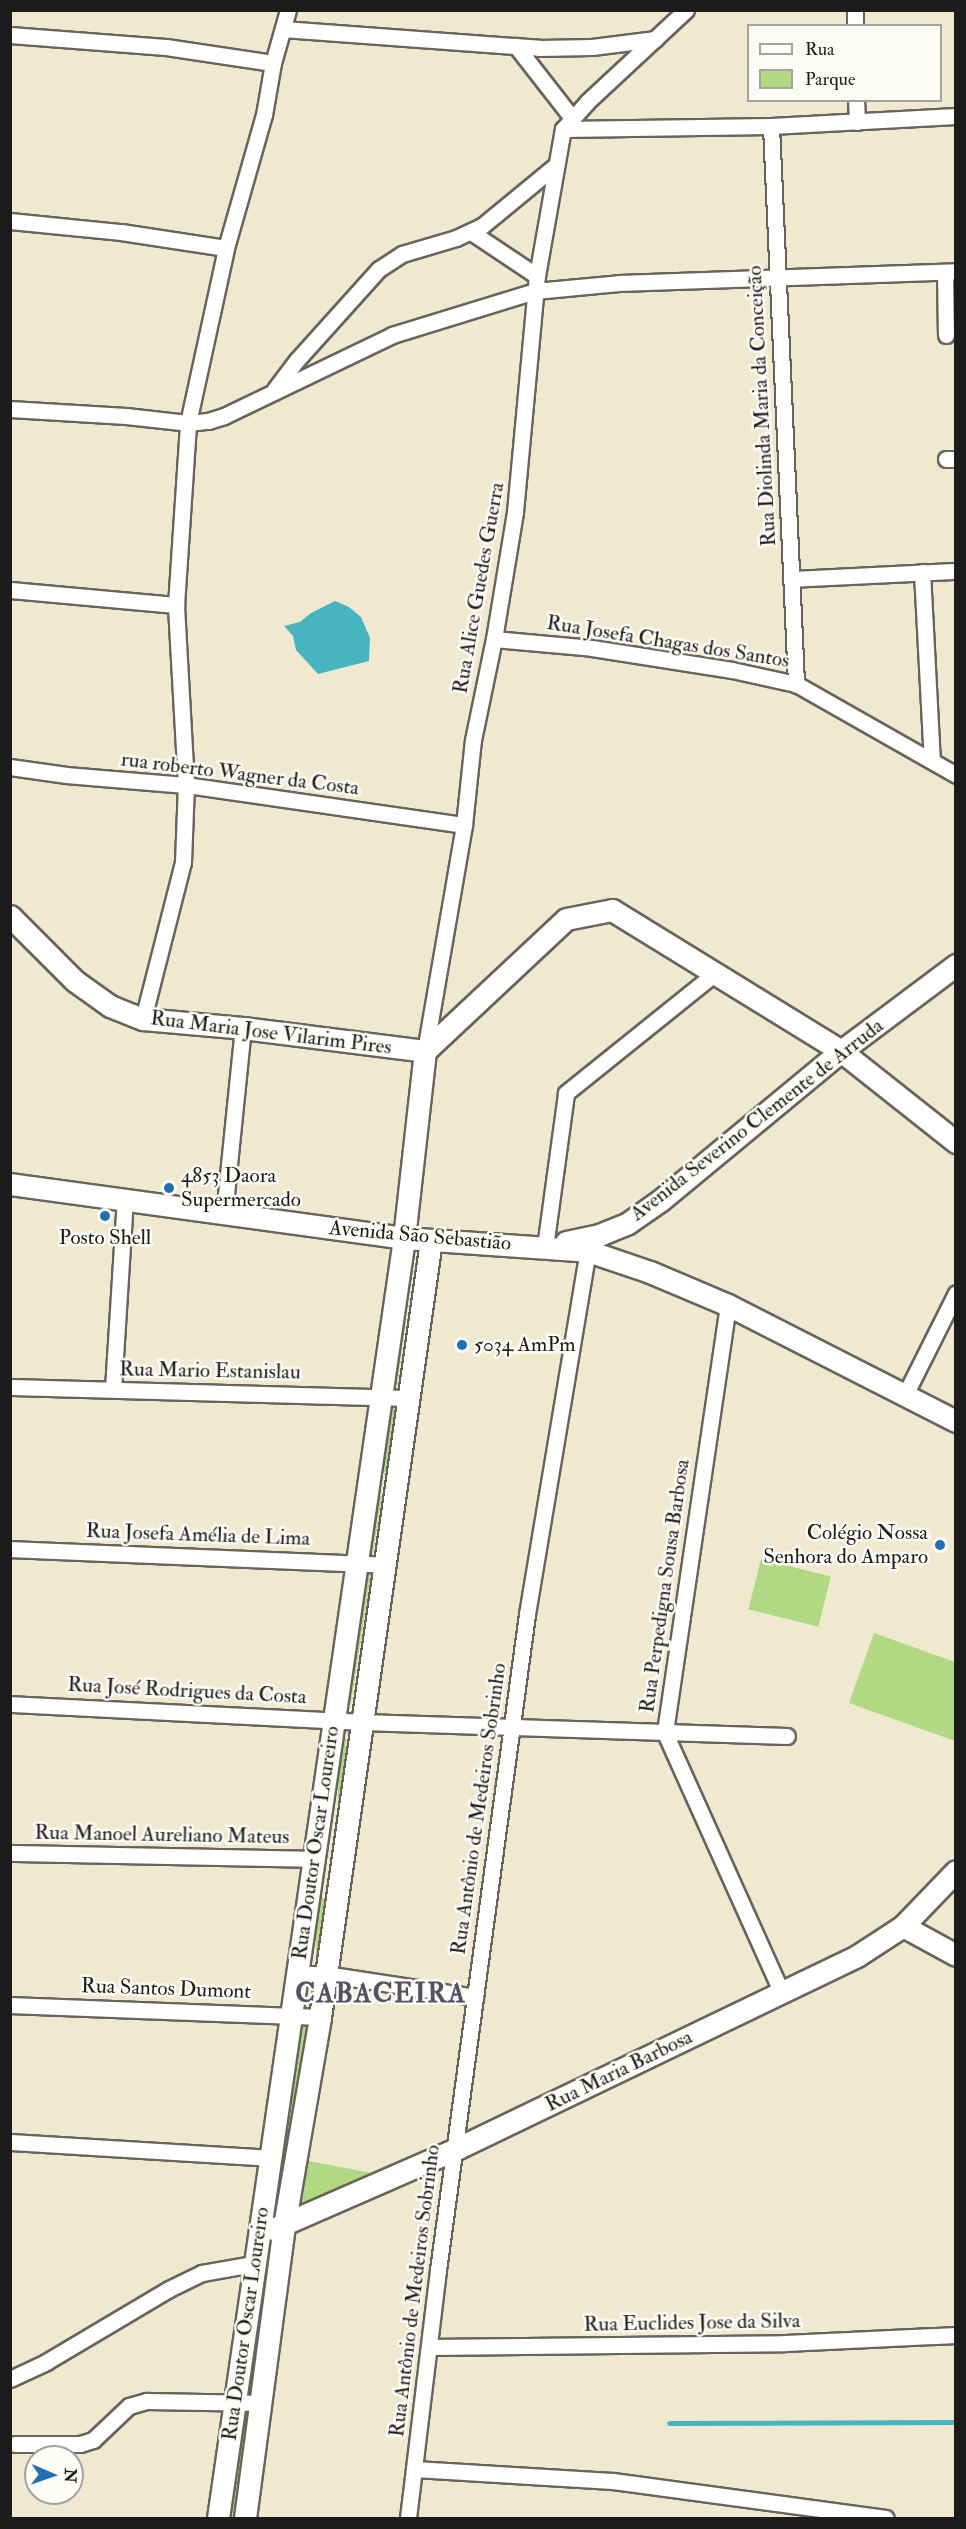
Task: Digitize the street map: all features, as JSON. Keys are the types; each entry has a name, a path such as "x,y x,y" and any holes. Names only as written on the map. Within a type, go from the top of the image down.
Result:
{"main road":[{"path":"425,1052 566,919 612,910 842,1051 956,1142"},
{"name":"Rua Maria Jose Vilarim Pires","path":"10,916 75,981 110,1006 143,1019 243,1028 425,1052"},
{"name":"Avenida Severino Clemente de Arruda","path":"544,1247 599,1235 628,1223 692,1175 842,1051 956,965"},
{"name":"Rua Doutor Oscar Loureiro","path":"218,2518 253,2264 404,1238 425,1052"},
{"name":"Avenida São Sebastião","path":"10,1184 404,1238 544,1247"},
{"name":"Rua Doutor Oscar Loureiro","path":"245,2518 285,2226 320,2017 431,1241"},
{"path":"544,1247 588,1251 650,1272 728,1305 904,1397 956,1420"},
{"name":"Rua Maria Barbosa","path":"258,2234 285,2226 454,2150 857,1956 903,1926 956,1872"},
{"path":"903,1926 956,1955"}],"street":[{"path":"143,1019 183,862 186,785 176,605 188,423 226,248 264,115 273,63 288,10"},
{"path":"568,124 686,10"},
{"path":"283,29 516,46 592,47 655,39"},
{"path":"10,35 137,44 273,63"},
{"path":"516,46 568,124"},
{"path":"856,102 857,122"},
{"path":"568,124 771,126 956,116"},
{"name":"Rua Alice Guedes Guerra","path":"425,1052 464,825 473,740 494,639 515,512 536,284 556,165 568,124"},
{"name":"Rua Diolinda Maria da Conceição","path":"771,126 796,684"},
{"path":"273,391 297,360 379,268 402,254 471,232 496,216 556,165"},
{"path":"10,221 121,232 226,248"},
{"path":"471,232 536,284"},
{"path":"10,409 126,416 188,423 224,416 392,335 536,284 950,272 946,335"},
{"path":"791,579 956,570"},
{"path":"922,572 932,761"},
{"path":"10,590 176,605"},
{"name":"Rua Josefa Chagas dos Santos","path":"494,639 592,648 732,670 796,684 956,775"},
{"name":"rua roberto Wagner da Costa","path":"10,767 66,775 186,785 464,825"},
{"path":"544,1247 566,1093 715,973"},
{"path":"224,1214 243,1028"},
{"path":"113,1389 125,1200"},
{"name":"Rua Antônio de Medeiros Sobrinho","path":"408,2518 454,2150 512,1726 553,1450 588,1251"},
{"path":"904,1397 956,1293"},
{"name":"Rua Perpedigna Sousa Barbosa","path":"728,1305 665,1733 782,1993"},
{"name":"Rua Mario Estanislau","path":"10,1388 409,1398"},
{"name":"Rua Josefa Amélia de Lima","path":"10,1549 384,1565"},
{"name":"Rua José Rodrigues da Costa","path":"10,1704 362,1722 787,1736"},
{"name":"Rua Manoel Aureliano Mateus","path":"10,1853 314,1859"},
{"path":"297,1974 325,1974 475,1997"},
{"name":"Rua Santos Dumont","path":"10,2005 291,2014 320,2017"},
{"path":"10,2142 270,2158"},
{"path":"10,2379 46,2362 169,2289 202,2273 253,2264"},
{"name":"Rua Euclides Jose da Silva","path":"429,2347 785,2343 956,2335"},
{"path":"15,2444 80,2444 93,2440 129,2406 147,2401 262,2403"},
{"path":"414,2469 614,2481 886,2518"}],"green space":[{"path":"399,1320 406,1321 397,1386 390,1385"},
{"path":"395,1408 386,1472 376,1474 386,1409"},
{"path":"373,1495 382,1496 372,1556 364,1555"},
{"path":"761,1559 831,1576 818,1627 748,1609"},
{"path":"363,1574 371,1574 351,1703 345,1702"},
{"path":"874,1633 955,1662 955,1741 849,1703"},
{"path":"338,1738 346,1738 346,1876 338,1876"},
{"path":"316,1898 325,1898 325,1958 316,1958"},
{"path":"297,2015 308,2016 275,2228 236,2518 227,2518"},
{"path":"303,2160 372,2173 297,2208"}],"water":[{"path":"335,601 349,607 361,617 370,638 369,661 318,674 296,650 293,636 284,626 300,622 311,613"}],"waterway":[{"path":"669,2423 956,2422"}],"place":[{"name":"4853 Daora Supermercado","path":"169,1188"},
{"name":"Posto Shell","path":"105,1216"},
{"name":"5034 AmPm","path":"462,1345"},
{"name":"Colégio Nossa Senhora do Amparo","path":"940,1545"}],"district":[{"name":"CABACEIRA","path":"381,1994"}]}
